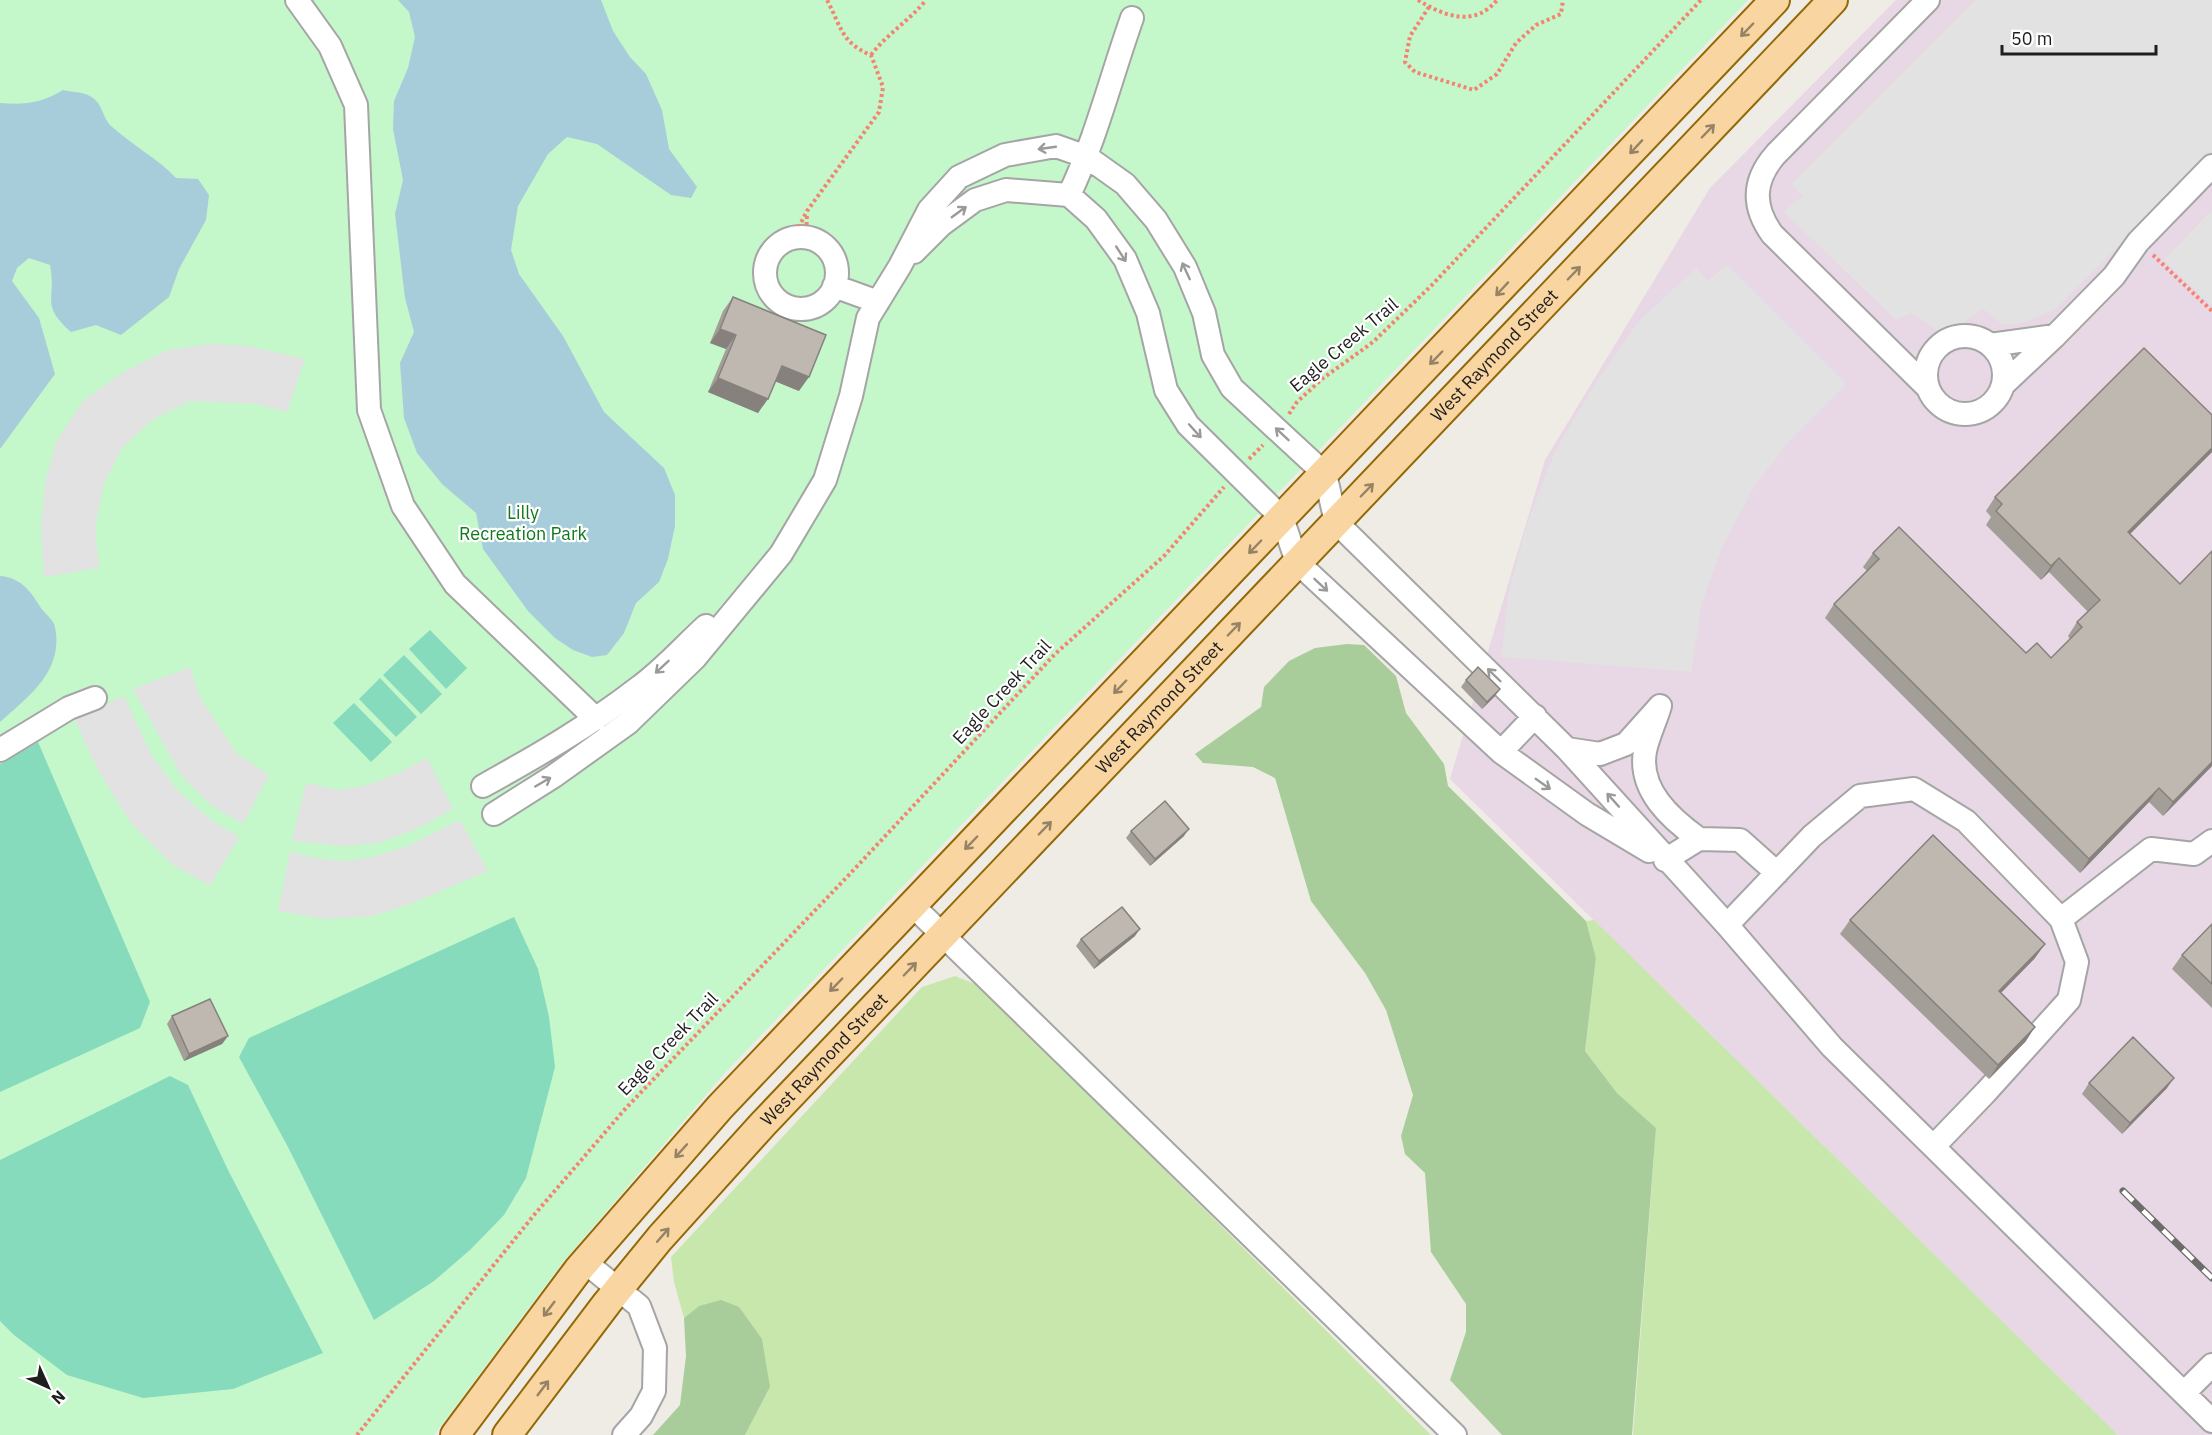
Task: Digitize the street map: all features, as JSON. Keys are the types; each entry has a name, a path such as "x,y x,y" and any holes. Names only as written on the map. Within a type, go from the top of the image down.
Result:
{"main road":[{"path":"455,1435 585,1262 720,1107 1775,0"},
{"name":"West Raymond Street","path":"507,1435 618,1289 717,1174 1833,0"},
{"path":"1719,59 1751,86"}],"street":[{"path":"297,0 330,46 356,105 369,410 403,506 454,584 596,719"},
{"path":"1927,387 1772,234 1759,212 1757,188 1766,166 1776,154 1928,0"},
{"path":"1069,195 1087,157 1094,126 1132,18"},
{"path":"494,814 554,776 628,723 695,658 781,554 825,480 851,396 868,318 900,266 929,210 959,177 1005,155 1056,146 1087,157 1125,184 1156,220 1185,267 1203,313 1213,355 1232,388 1325,474 1336,522 1567,749 1665,860 1727,925 1832,1047 2212,1421"},
{"path":"2055,336 1990,345 1967,336 1944,341 1930,356 1926,366 1927,387 1932,399 1942,408 1954,414 1966,415 1990,406 2004,384 2055,336 2114,276 2138,242 2212,166"},
{"path":"900,266 941,225 975,200 1006,190 1069,195 1096,219 1125,259 1148,313 1166,390 1188,425 1282,518 1297,562 1501,753 1587,814 1665,860"},
{"path":"800,237 818,241 828,249 835,261 837,274 828,297 808,309 783,305 774,297 765,279 765,267 770,255 778,245 800,237"},
{"path":"834,286 878,302"},
{"path":"1990,345 2002,362 2004,384"},
{"path":"1887,347 1930,356"},
{"path":"483,786 552,748 641,687 781,554"},
{"path":"0,750 69,708 95,698"},
{"path":"1567,749 1600,754 1626,744 1660,706 1645,753 1649,787 1671,819 1699,839"},
{"path":"1501,753 1535,716"},
{"path":"1727,925 1812,836 1860,796 1914,789 1966,821 2061,919 2077,962 2069,1000 1934,1146"},
{"path":"1665,860 1699,839 1740,840 1777,873"},
{"path":"2061,919 2151,849 2194,854 2212,841"},
{"path":"912,904 1455,1435"},
{"path":"585,1262 639,1306 650,1331 656,1361 654,1391 641,1416 624,1435"},
{"path":"2184,1393 2212,1365"}],"path":[{"path":"800,237 807,211 879,112 883,87 871,55 854,48 843,35 827,0"},
{"path":"871,55 886,36 916,12 926,0"},
{"path":"1418,0 1429,7 1468,19 1489,10 1497,0"},
{"path":"1429,7 1410,36 1406,62 1415,72 1474,90 1497,74 1516,43 1536,25 1561,14 1563,0"},
{"name":"Eagle Creek Trail","path":"357,1435 534,1215 626,1108 847,877 1055,654 1164,556 1236,473 1277,430 1297,402 1322,379 1373,342 1431,286 1701,0"},
{"path":"800,237 807,211"},
{"path":"2138,242 2148,253 2158,258 2212,311"}],"shaded area":[{"path":"1896,0 2212,0 2212,1435 2118,1435 1450,779 1545,460 1710,188"},
{"path":"1975,0 2212,0 2212,152 2056,309 2025,322 2003,325 1983,309 1963,323 1939,331 1911,313 1896,320 1783,211 1803,197 1791,184"},
{"path":"2212,210 2212,306 2164,260"},
{"path":"1727,265 1846,384 1791,439 1755,485 1723,545 1702,603 1691,672 1501,657 1509,591 1527,524 1554,453 1595,384 1639,321 1696,268 1708,281"},
{"path":"209,344 249,346 305,359 287,412 256,404 190,401 152,420 122,448 104,484 95,527 99,568 44,577 41,527 45,482 57,440 83,401 123,372 168,350"},
{"path":"190,667 200,697 236,753 269,775 243,824 213,807 181,775 133,689"},
{"path":"124,696 152,756 178,791 211,820 239,837 210,886 173,865 131,823 99,772 74,718"},
{"path":"427,758 453,809 414,830 379,843 346,846 292,841 306,783 338,790 364,786 396,774"},
{"path":"460,820 488,871 410,904 373,916 325,919 278,911 290,851 314,858 342,861 373,857 408,846"}],"green space":[{"name":"Lilly Recreation Park","path":"0,0 1748,0 722,1076 563,1262 434,1435 0,1435"},
{"path":"430,630 467,668 446,689 409,649"},
{"path":"1347,644 1364,645 1396,676 1406,713 1444,764 1448,786 1586,921 1596,958 1585,1051 1617,1093 1656,1128 1632,1435 1502,1435 1450,1380 1466,1332 1466,1304 1431,1252 1425,1173 1405,1154 1401,1136 1413,1095 1386,1010 1365,973 1311,901 1275,778 1253,767 1203,763 1195,754 1261,707 1264,687 1289,661 1315,648"},
{"path":"404,655 442,694 421,714 383,675"},
{"path":"380,678 417,717 396,737 359,699"},
{"path":"354,703 392,742 371,762 333,723"},
{"path":"38,742 150,1002 140,1028 0,1092 0,764"},
{"path":"514,917 538,969 549,1017 555,1067 526,1178 504,1215 471,1249 434,1281 374,1320 288,1147 239,1057 249,1038"},
{"path":"1594,920 2118,1435 1633,1435 1656,1128 1617,1093 1585,1051 1596,958 1586,921"},
{"path":"955,976 980,986 1431,1435 745,1435 770,1387 699,1306 684,1318 674,1282 671,1257 922,987"},
{"path":"170,1076 188,1085 228,1170 323,1353 233,1389 143,1398 67,1375 14,1335 0,1321 0,1160"},
{"path":"721,1300 739,1307 762,1339 770,1387 745,1435 653,1435 680,1405 686,1356 684,1318 699,1306"}],"water":[{"path":"398,0 601,0 613,31 630,57 646,74 662,110 669,149 697,187 691,198 671,195 597,144 567,137 548,154 518,206 511,250 519,274 563,336 604,412 664,468 675,495 675,526 668,559 659,582 636,603 624,633 607,655 592,657 573,650 555,638 528,611 483,549 476,513 442,484 417,453 404,418 400,363 414,332 405,298 395,214 403,180 393,129 394,101 408,68 415,37 409,12"},
{"path":"63,90 84,94 94,99 111,126 176,178 198,179 209,195 206,220 179,269 169,297 121,335 96,325 71,332 52,308 50,265 29,258 17,268 12,281 39,318 55,374 0,449 0,103 33,102 48,98"},
{"path":"0,576 13,579 32,594 54,624 56,643 54,657 42,681 0,722"}],"building":[{"path":"733,297 826,335 809,377 782,366 768,399 718,378 736,335 720,329"},
{"path":"2144,348 2212,415 2212,448 2128,532 2180,584 2212,551 2212,762 2173,802 2159,788 2089,859 1834,604 1879,559 1873,553 1899,527 2026,653 2037,643 2051,658 2082,627 2077,622 2100,600 2059,558 2051,566 1996,511 2002,504 1995,497"},
{"path":"1478,667 1500,689 1487,702 1466,680"},
{"path":"1165,801 1189,829 1155,859 1131,831"},
{"path":"1933,835 2045,944 1999,991 2035,1027 1998,1065 1850,920"},
{"path":"1122,907 1140,929 1099,961 1081,939"},
{"path":"2212,924 2212,984 2182,955"},
{"path":"210,999 228,1036 189,1054 172,1016"},
{"path":"2133,1037 2174,1078 2130,1123 2089,1083"}],"railway":[{"path":"2123,1191 2212,1278"}]}
